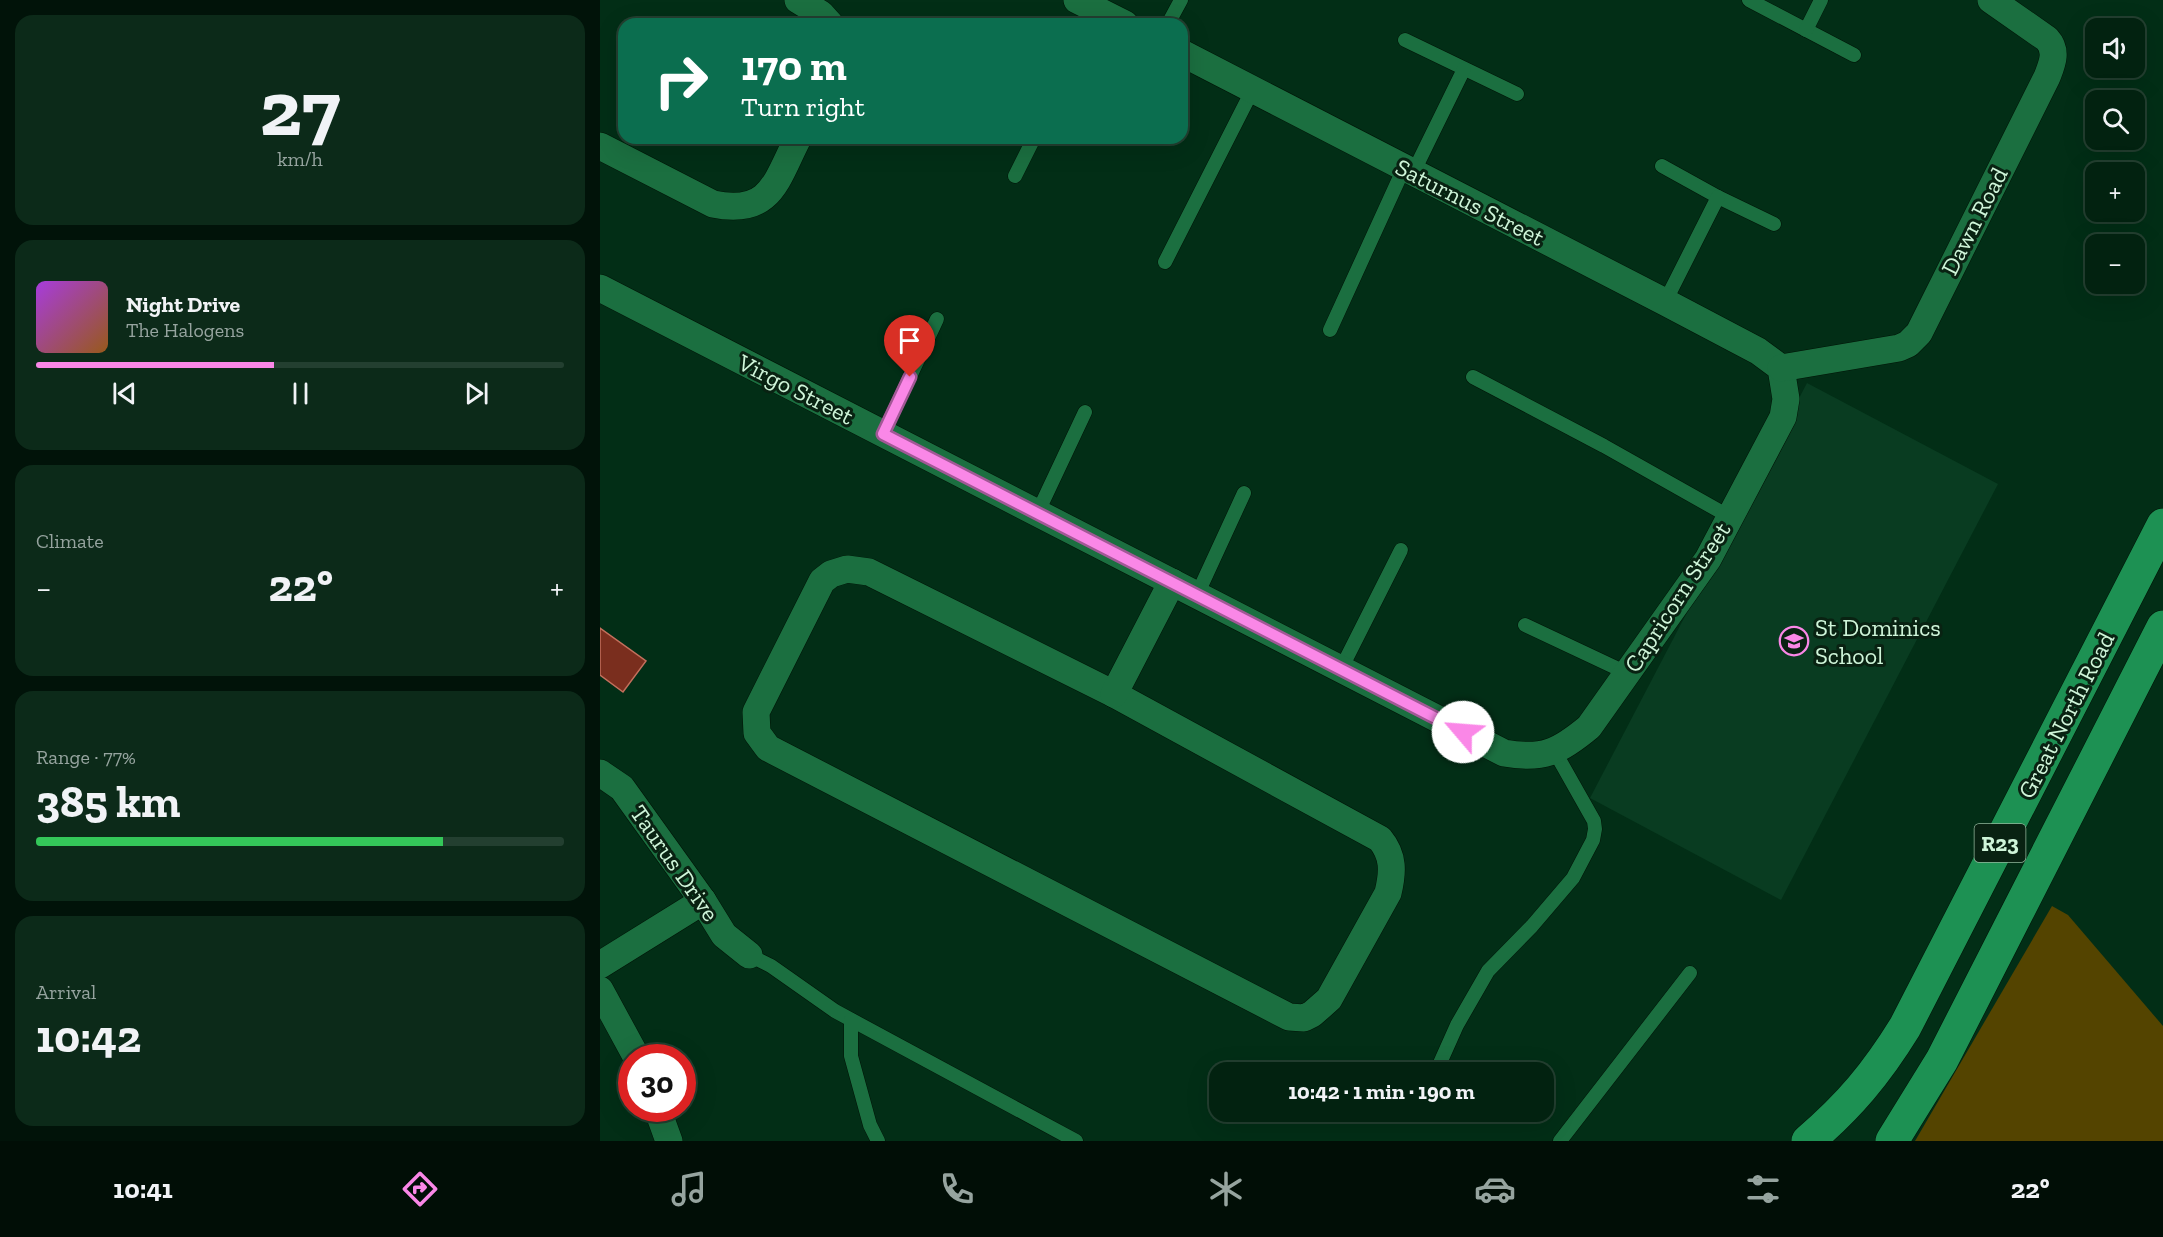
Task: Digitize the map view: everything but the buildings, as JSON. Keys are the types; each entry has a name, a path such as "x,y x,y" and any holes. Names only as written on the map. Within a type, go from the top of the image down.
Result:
{"main road":[{"name":"Great North Road","path":"1808,1141 1837,1117 1868,1083 1905,1027 2163,525"},
{"name":"Great North Road","path":"1892,1141 1942,1060 2163,627"}],"street":[{"path":"798,0 825,18"},
{"name":"Dawn Road","path":"1781,368 1899,348 1908,344 1919,333 2053,61 2052,46 2047,39 1991,0"},
{"path":"1088,11 1108,18"},
{"name":"Saturnus Street","path":"1188,56 1665,302 1758,351 1781,368"},
{"path":"600,146 713,204 732,208 753,204 771,190 795,144"},
{"name":"Virgo Street","path":"600,288 1504,753"},
{"name":"Capricorn Street","path":"1504,753 1522,756 1555,752 1569,744 1589,727 1708,559 1783,417 1786,399 1781,368"},
{"path":"847,569 868,572 1114,694 1368,832 1380,839 1388,849 1392,861 1392,875 1388,893 1329,999 1312,1014 1304,1018 1289,1017 768,748 757,733 755,719 756,712 822,581 831,574 847,569"},
{"path":"1114,694 1172,582"},
{"name":"Taurus Drive","path":"600,772 622,788 703,901 724,935 749,955"},
{"path":"600,964 703,901"},
{"path":"600,990 629,1044"},
{"path":"662,1122 669,1141"}],"lane":[{"path":"1171,18 1181,0"},
{"path":"1749,0 1854,55"},
{"path":"1806,30 1821,0"},
{"path":"1405,40 1517,94"},
{"path":"1330,330 1408,170 1464,69"},
{"path":"1165,262 1253,90"},
{"path":"1015,176 1031,144"},
{"path":"1662,166 1773,224"},
{"path":"1665,302 1718,197"},
{"path":"883,434 938,319"},
{"path":"1473,377 1604,446 1730,517"},
{"path":"1037,514 1085,412"},
{"path":"1197,595 1245,493"},
{"path":"1341,669 1401,550"},
{"path":"1525,625 1627,673"},
{"path":"1440,1062 1456,1025 1488,971 1532,926 1573,878 1593,840 1594,821 1555,752"},
{"path":"749,955 771,966 835,1011 1076,1141"},
{"path":"1560,1141 1690,973"},
{"path":"851,1020 851,1056 870,1125 879,1141"}],"shaded area":[{"name":"St Dominics School","path":"1807,383 1998,484 1781,900 1590,798"},
{"path":"2052,906 2068,915 2163,1026 2163,1141 1915,1141"}],"place":[{"name":"St Dominics School","path":"1794,641"}],"route":[{"path":"910,377 883,434 1463,732"}]}
